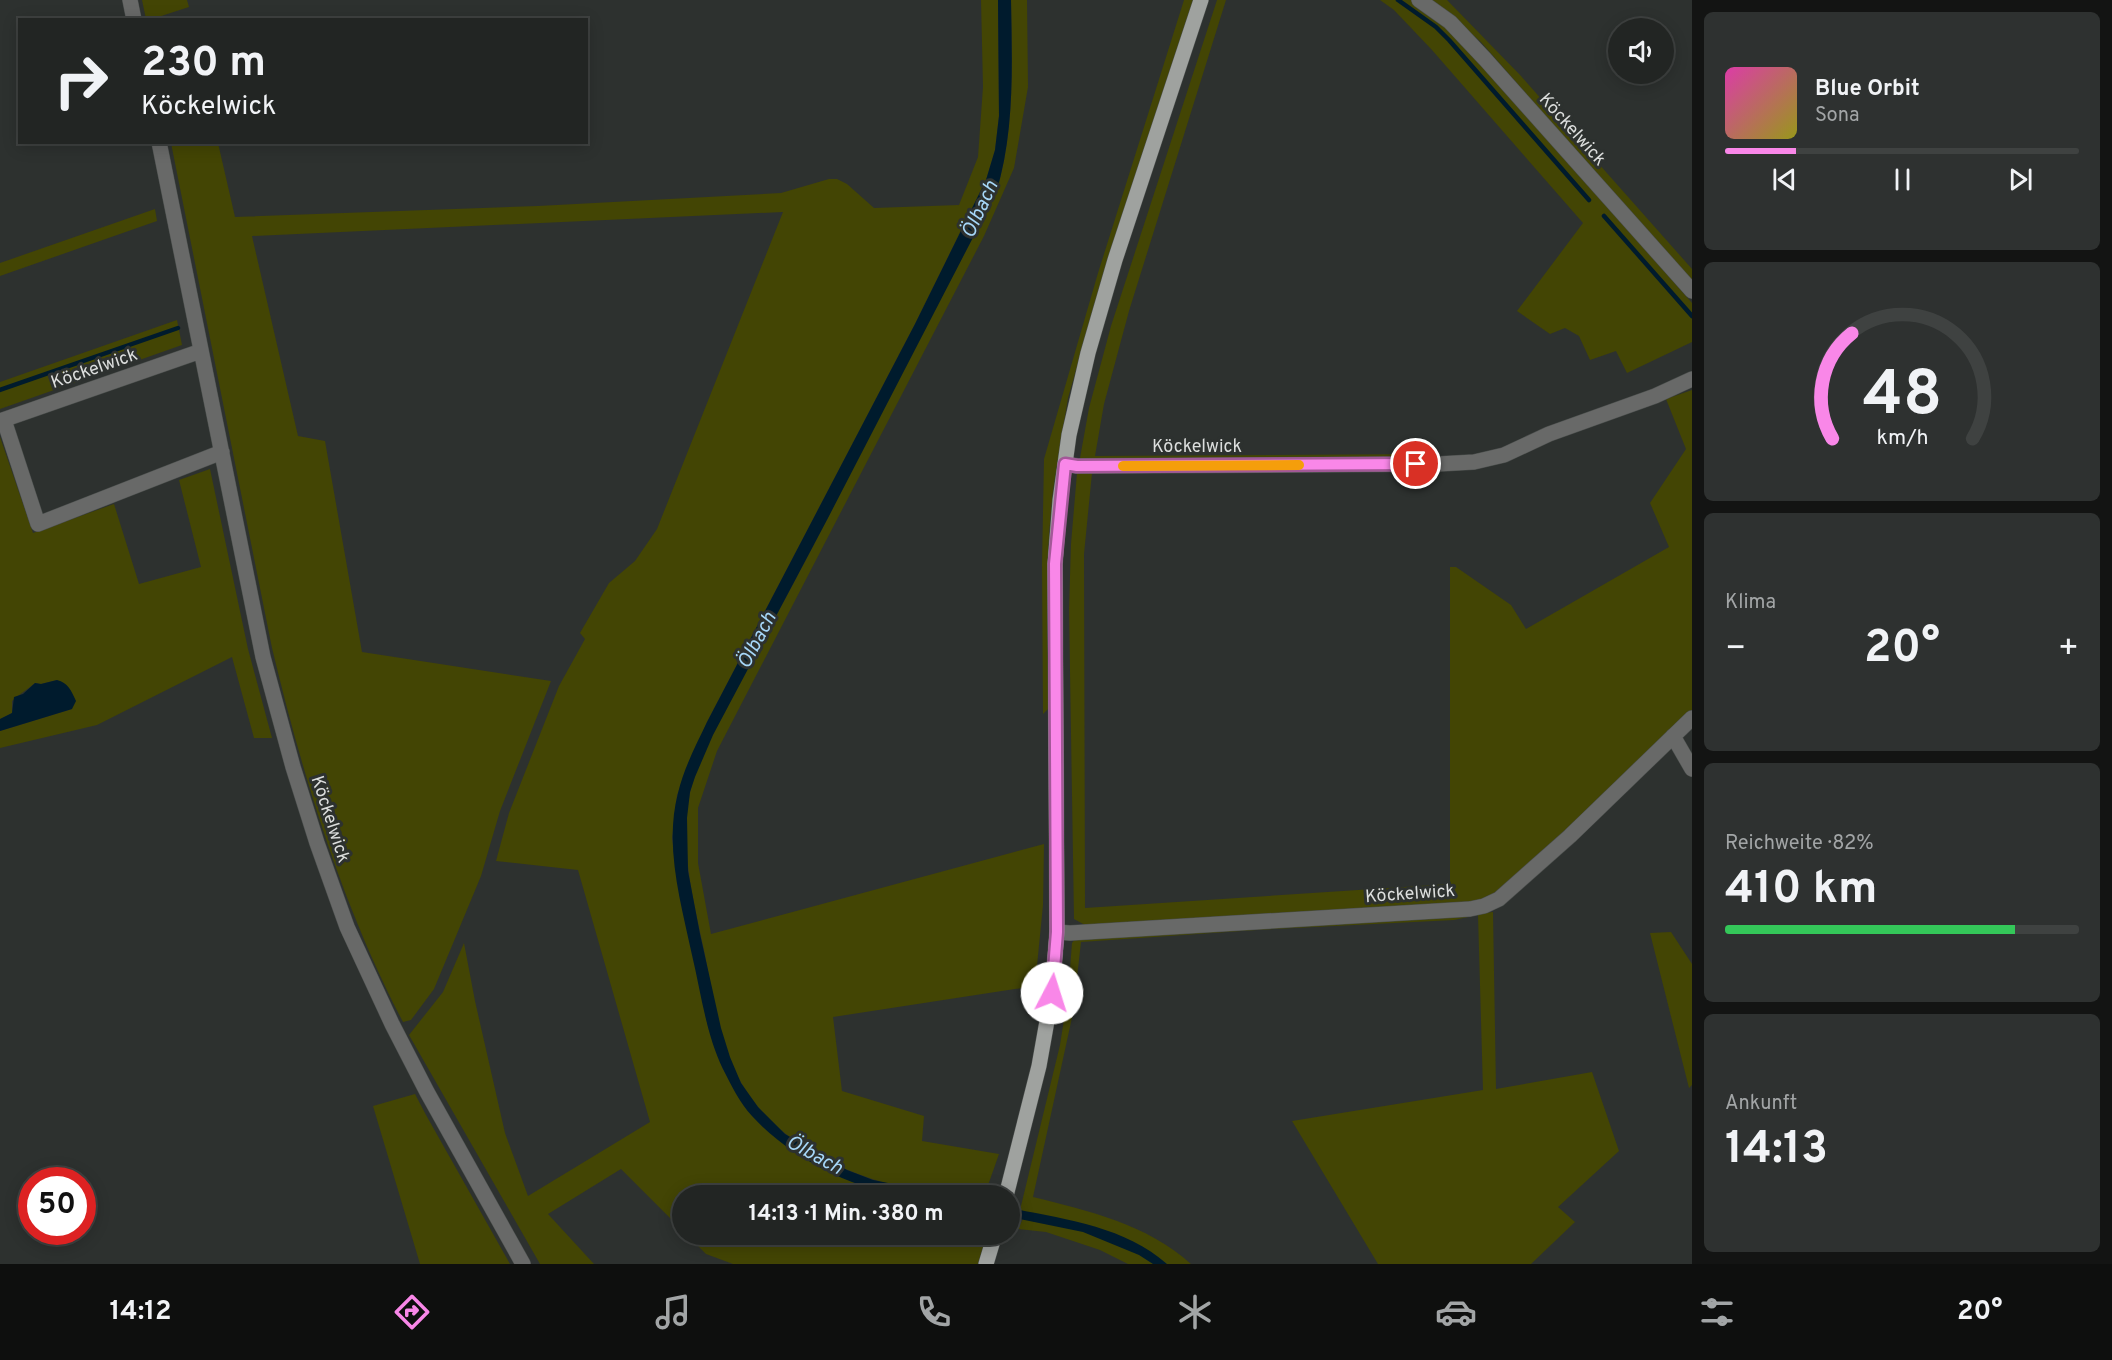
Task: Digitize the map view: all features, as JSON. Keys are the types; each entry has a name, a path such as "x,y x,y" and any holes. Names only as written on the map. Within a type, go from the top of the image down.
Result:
{"main road":[{"path":"1009,1185 1040,1066 1052,993 1057,932 1055,564 1069,435 1091,343 1115,260 1201,0"},
{"path":"986,1264 992,1245"}],"street":[{"path":"130,0 134,18"},
{"name":"Köckelwick","path":"1419,0 1449,22 1485,59 1692,291"},
{"name":"Köckelwick","path":"159,144 263,657 303,799 347,927 392,1024 524,1264"},
{"name":"Köckelwick","path":"2,421 201,351"},
{"name":"Köckelwick","path":"1065,464 1077,466 1474,462 1504,455 1549,434 1655,396 1692,379"},
{"path":"2,421 38,524 222,452"},
{"name":"Köckelwick","path":"1057,932 1484,906 1499,899 1570,836 1692,718"},
{"path":"1673,736 1692,769"}],"shaded area":[{"path":"142,0 187,0 189,7 155,18 146,18"},
{"path":"981,0 998,0 999,116 995,150 986,180 915,324 707,722 677,795 672,838 676,873 708,1027 722,1067 737,1094 793,1152 822,1168 865,1185 672,1185 672,1220 621,1169 548,1214 594,1264 540,1264 409,1035 443,992 464,943 505,1133 528,1196 650,1122 578,870 496,861 509,813 559,686 585,639 580,633 609,583 635,561 657,529 783,212 252,236 298,436 325,441 362,652 551,681 500,811 481,876 434,989 411,1020 403,1022 361,932 326,840 284,696 272,648 171,144 218,144 235,217 538,206 781,193 829,179 837,179 847,184 874,208 959,205 978,157 983,87"},
{"path":"1011,0 1027,0 1028,87 1014,168 984,236 717,751 698,808 698,863 711,934 1044,844 1043,905 1035,986 833,1017 842,1091 924,1116 922,1141 999,1154 988,1185 893,1185 860,1175 805,1147 780,1129 759,1108 742,1084 722,1036 714,1001 689,872 687,813 693,781 708,745 996,193 1006,146 1012,73"},
{"path":"1184,0 1194,0 1103,275 1068,398 1053,490 1049,534 1047,609 1049,708 1043,714 1044,459 1098,273"},
{"path":"1217,0 1226,0 1129,311 1104,404 1095,456 1438,454 1438,459 1085,460 1080,458 1089,408 1111,326"},
{"path":"1380,0 1411,0 1470,49 1692,303 1692,342 1627,373 1616,351 1590,360 1579,336 1565,328 1550,334 1517,311 1583,223 1432,50 1394,10"},
{"path":"1432,0 1447,0 1521,76 1692,269 1692,284 1481,42"},
{"path":"155,209 157,221 0,276 0,263"},
{"path":"177,320 182,345 0,409 0,382"},
{"path":"1692,390 1692,711 1564,833 1512,878 1488,898 1455,906 1085,925 1074,919 1069,609 1071,544 1077,473 1092,473 1084,554 1085,908 1450,884 1450,567 1456,567 1511,605 1526,629 1669,547 1650,503 1686,449 1666,399"},
{"path":"0,437 33,533 114,504 139,584 201,567 179,480 210,469 248,649 272,738 254,738 232,657 97,725 0,748 0,731 72,709 57,680 41,684 35,683 12,701 12,713 0,719"},
{"path":"1493,912 1496,1089 1592,1072 1619,1151 1558,1207 1575,1222 1531,1264 1378,1264 1292,1121 1483,1090 1478,915 1454,920 1081,942 1073,1013 1033,1197 1096,1214 1136,1229 1174,1250 1191,1264 1128,1264 1100,1250 1046,1232 1020,1229 1026,1212 1020,1210 1060,1045 1068,994 1072,943 1075,939"},
{"path":"1671,932 1692,964 1692,1085 1689,1088 1650,933"},
{"path":"415,1094 510,1264 420,1264 373,1106"},
{"path":"697,1245 984,1245 978,1264 733,1264 706,1254"}],"water":[{"name":"Ölbach","path":"998,0 1011,0 1011,98 1006,146 996,193 713,735 690,792 687,818 688,871 721,1028 741,1083 758,1107 785,1134 847,1170 873,1180 898,1185 861,1185 825,1170 804,1158 767,1131 740,1100 726,1075 712,1042 704,1013 683,915 673,854 674,813 684,775 707,722 915,324 986,180 995,150 999,116"},
{"path":"57,680 67,685 76,701 72,709 0,731 0,719 12,713 14,697 23,694 35,683 41,684"},
{"path":"1020,1210 1113,1232 1150,1251 1167,1264 1153,1264 1139,1255 1083,1232 1020,1219"}],"waterway":[{"path":"1398,0 1436,27 1449,40 1589,200"},
{"path":"1604,216 1692,316"},
{"path":"0,390 178,328"}],"slow traffic":[{"path":"1123,466 1299,465"}],"route":[{"path":"1052,993 1057,932 1055,564 1065,464 1077,466 1416,464"}]}
